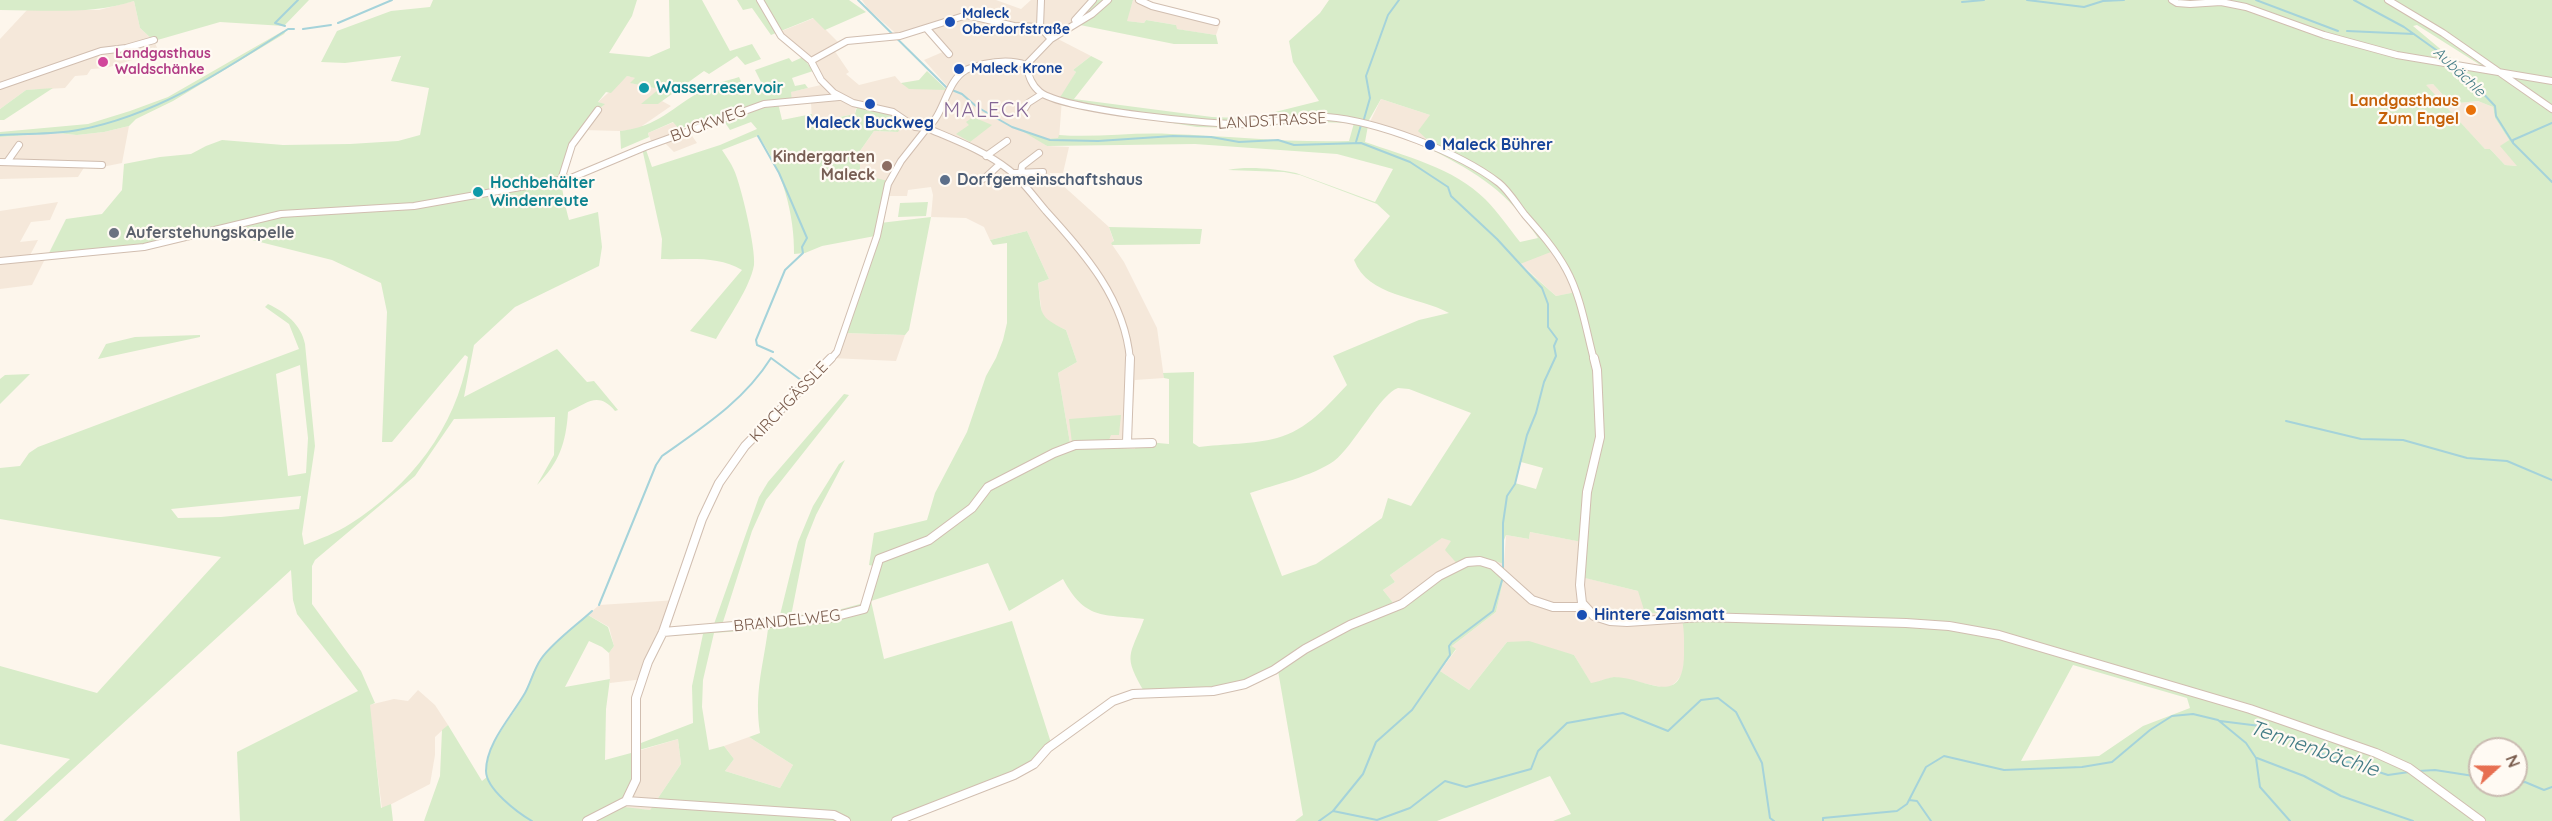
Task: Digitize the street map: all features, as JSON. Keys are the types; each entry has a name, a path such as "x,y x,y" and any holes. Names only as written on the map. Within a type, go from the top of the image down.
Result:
{"street":[{"path":"760,0 782,36 811,61 821,80 839,98 885,109 915,127 927,128 1000,164 1012,173 1074,242 1114,303 1127,334 1132,380 1127,442"},
{"path":"1041,0 1040,27 1051,39"},
{"path":"1069,29 1093,0"},
{"path":"1026,65 1051,39 1092,14 1108,0"},
{"path":"1139,0 1152,6 1216,21"},
{"path":"2172,0 2177,3 2190,4 2221,2 2246,7 2324,35 2397,55 2552,81"},
{"path":"2388,0 2443,33 2552,110"},
{"path":"811,61 847,41 879,40 927,29 967,15 1014,26 1040,27"},
{"path":"927,29 949,54"},
{"path":"0,86 86,55 154,40"},
{"path":"927,128 936,121 954,83 963,71 993,62 1011,61 1026,65"},
{"path":"1025,108 1042,94 1032,84 1026,65"},
{"name":"LANDSTRASSE","path":"1042,94 1087,107 1192,122 1248,124 1325,117 1353,120 1429,146 1475,168 1500,184 1552,247 1567,271 1597,370 1600,437 1598,457 1587,492 1580,585 1580,598 1584,607"},
{"name":"BUCKWEG","path":"0,261 144,247 281,214 414,206 561,180 583,175 645,147 755,107 839,98"},
{"path":"561,180 572,145 598,110"},
{"name":"KIRCHGÄSSLE","path":"626,801 636,780 636,698 648,662 663,632 702,519 719,483 745,446 837,352 877,236 888,184 901,161 927,128"},
{"path":"986,156 1007,141"},
{"path":"3,162 19,145"},
{"path":"1021,173 1022,166 1040,153"},
{"path":"3,162 102,165"},
{"path":"978,181 985,178 1000,164"},
{"path":"1012,173 1044,172"},
{"name":"BRANDELWEG","path":"663,632 829,618 858,612 864,609 879,559 929,540 972,508 988,487 1075,445 1152,443"},
{"path":"896,821 1024,770 1034,764 1048,748 1113,701 1133,694 1213,691 1245,684 1274,670 1350,625 1402,604 1439,576 1467,562 1480,561 1492,565 1532,600 1553,606 1584,607 1594,616 1610,621 1679,618 1906,623 1975,630 2250,709 2376,753 2409,768 2481,821"},
{"path":"587,821 626,801 709,809 834,815 846,821"}],"shaded area":[{"name":"MALECK","path":"862,0 996,0 1021,9 1031,0 1096,0 1084,17 1087,20 1058,39 1091,56 1073,70 1076,72 1062,99 1059,139 1048,139 1026,131 1047,146 1069,147 1063,173 1049,173 1109,227 1114,242 1111,243 1124,262 1157,328 1164,378 1135,380 1131,439 1137,441 1135,449 1106,447 1071,449 1058,373 1077,362 1066,330 1046,321 1042,315 1038,283 1049,279 1027,231 990,240 984,227 966,218 931,217 933,195 931,187 908,190 907,196 883,196 860,174 860,151 874,131 898,132 856,108 855,114 812,122 811,103 793,105 790,92 821,85 809,64 777,33 814,18 841,45 834,50 849,72 846,74 859,85 895,76 901,83 947,90 948,87 924,60 945,51 927,31 901,38 868,9"},
{"path":"1133,0 1142,0 1221,21 1216,35 1176,29 1176,25 1146,20 1144,23 1126,21"},
{"path":"134,1 140,28 154,41 159,52 106,68 91,69 87,75 75,76 65,88 26,90 0,109 0,39 27,10 99,10"},
{"path":"627,76 636,78 631,83 660,89 642,104 657,104 662,101 671,106 642,126 644,128 620,131 583,130 604,104 598,102"},
{"path":"2433,84 2453,106 2478,101 2493,107 2495,118 2509,140 2501,146 2518,166 2505,165 2490,149 2485,149 2425,85"},
{"path":"1381,99 1430,115 1433,145 1430,149 1368,126"},
{"path":"674,122 679,129 676,130 678,133 688,130 697,143 674,152 664,142 653,146 648,133"},
{"path":"129,126 122,163 102,167 85,166 78,177 0,179 0,137 56,133 77,135"},
{"path":"58,202 50,220 31,222 20,242 38,240 28,259 46,257 32,285 0,289 0,211"},
{"path":"1556,249 1577,292 1556,296 1520,263"},
{"path":"845,333 905,335 896,361 831,358"},
{"path":"1530,532 1588,543 1586,578 1638,591 1680,613 1684,624 1684,662 1683,673 1676,682 1670,687 1661,687 1614,677 1591,684 1574,655 1507,642 1469,690 1440,671 1456,650 1452,646 1496,612 1504,577 1491,567 1495,561 1504,563 1506,535 1529,539"},
{"path":"1443,537 1451,541 1461,568 1398,609 1383,590 1395,582 1390,575"},
{"path":"677,600 670,627 644,679 610,683 609,653 614,646 609,627 588,615 599,605"},
{"path":"418,690 435,705 448,725 435,737 435,755 430,784 382,809 369,705 394,699 408,701"},
{"path":"749,737 793,765 780,788 725,771 734,759 724,746"},
{"path":"678,739 681,764 650,810 624,808 631,781 631,753"}],"green space":[{"path":"0,0 309,0 284,26 220,22 154,41 140,28 134,1 101,8 50,11 0,10"},
{"path":"433,0 637,0 632,16 609,53 649,57 670,48 669,0 702,0 730,51 752,44 761,59 745,65 737,56 709,74 704,71 658,104 641,104 659,89 630,83 635,78 627,76 611,93 606,92 598,102 605,104 590,119 570,150 562,182 569,220 598,212 602,247 599,266 515,307 474,345 464,397 557,349 587,382 594,381 618,410 615,411 603,401 598,400 587,402 568,412 560,452 551,469 537,485 554,455 555,417 454,419 415,476 315,560 312,566 312,604 361,671 375,703 370,705 381,808 391,804 393,821 240,821 237,752 358,691 297,614 293,600 291,570 16,821 3,821 70,759 0,744 0,666 97,693 221,557 0,519 0,468 20,466 29,453 38,447 299,349 289,324 265,307 268,304 291,319 300,330 305,344 315,446 302,534 304,545 350,524 372,509 411,473 427,453 453,408 468,357 465,355 392,442 382,442 387,312 381,283 332,260 208,229 143,244 49,253 66,219 102,214 122,190 124,164 191,154 222,140 283,145 350,144 398,141 420,135 429,88 391,81 401,56 345,63 321,62 337,31 391,11 430,7","holes":["300,365 308,438 306,473 288,476 276,374","301,496 299,509 221,517 178,518 171,509"]},
{"path":"737,0 849,0 866,12 825,30 813,18 771,35 752,8 743,10"},
{"path":"1096,0 1133,0 1127,21 1144,23 1146,20 1176,25 1177,29 1216,35 1218,44 1174,44 1080,25 1087,21 1083,18"},
{"path":"1329,0 2552,0 2552,821 1553,821 1571,814 1550,776 1437,821 1295,821 1303,815 1277,665 1245,686 1145,693 1131,662 1132,649 1144,619 1106,615 1087,608 1079,602 1063,579 1009,611 988,563 871,601 884,659 1012,621 1053,749 1039,762 902,821 424,821 440,776 442,730 448,725 482,781 487,777 489,754 525,694 537,664 557,642 588,615 608,627 614,646 609,653 589,641 565,687 610,679 606,709 605,760 631,753 631,781 624,807 650,810 681,764 678,739 639,750 641,743 693,723 692,686 703,634 666,636 670,627 714,624 759,497 768,482 844,394 849,395 766,500 752,531 723,622 779,619 798,542 813,506 839,464 845,460 816,515 806,540 791,616 834,611 864,603 874,566 869,565 874,533 927,520 935,493 967,432 986,376 1003,340 1007,323 1007,243 993,245 990,240 1027,231 1049,279 1038,283 1041,308 1045,317 1066,330 1077,362 1058,373 1071,449 1107,447 1135,449 1137,441 1169,444 1169,379 1164,378 1163,373 1194,372 1193,443 1199,447 1259,442 1277,438 1307,423 1347,385 1333,356 1419,320 1449,313 1382,289 1370,282 1361,272 1354,260 1390,216 1377,204 1300,175 1284,172 1228,170 1262,168 1296,173 1375,202 1393,169 1337,154 1195,144 1047,146 1024,132 1048,139 1058,138 1059,135 1156,134 1349,141 1354,123 1314,122 1241,128 1197,127 1061,105 1062,100 1059,99 1076,72 1073,70 1091,56 1103,62 1074,99 1212,117 1239,118 1267,114 1319,101 1293,62 1289,41 1320,13","holes":["2417,25 2485,68 2457,63 2413,26","2433,84 2453,106 2478,101 2493,107 2495,118 2509,140 2500,146 2517,166 2505,165 2490,149 2485,149 2426,85","1381,99 1430,115 1418,131 1433,145 1430,149 1491,185 1515,208 1538,238 1520,242 1485,199 1459,179 1428,164 1365,142 1369,120","1556,250 1576,292 1556,296 1520,264","1398,388 1409,389 1471,413 1411,506 1388,498 1382,518 1316,564 1282,576 1250,493 1305,476 1334,461 1384,400","1521,462 1543,468 1536,489 1515,483","1530,532 1587,543 1585,578 1638,591 1645,613 1680,613 1684,655 1682,672 1677,682 1670,686 1660,687 1614,677 1591,683 1574,655 1529,641 1507,642 1469,690 1440,671 1456,649 1452,646 1496,612 1504,577 1491,567 1495,561 1504,564 1506,535 1529,539","1442,538 1451,541 1445,550 1460,567 1398,609 1383,590 1395,582 1390,575","768,629 759,692 760,733 749,737 793,765 780,788 725,771 734,759 724,746 709,750 702,707 703,680 714,633","2073,665 2187,698 2190,708 2143,726 2099,756 2021,761"]},
{"path":"286,31 284,34 173,101 136,119 129,126 77,135 56,133 0,137 0,132 88,124 168,97"},
{"path":"803,57 813,71 792,78 795,86 805,84 808,88 791,92 792,102 778,103 782,120 812,114 813,122 855,114 857,107 888,114 903,124 898,132 874,131 860,151 860,174 888,181 880,223 931,217 909,330 905,335 845,333 875,236 794,254 792,224 785,192 774,162 758,136 722,150 734,170 744,202 754,257 752,274 716,339 690,331 742,270 713,260 661,259 662,239 642,148 645,147 652,167 720,145 757,129 751,122 730,130 720,115 679,129 673,122 648,133 649,137 621,149 620,131 655,121 692,96 721,82 739,77 745,90 763,86 755,70 789,58 792,62"},
{"path":"927,71 947,90 909,89 901,83 919,80"},
{"path":"53,88 4,120 0,120 0,109 26,90"},
{"path":"973,117 992,125 970,142 956,134 969,125 966,122"},
{"path":"928,202 926,216 898,217 900,203"},
{"path":"1109,227 1202,229 1200,244 1112,245 1114,241"},
{"path":"200,335 200,337 98,359 106,344 135,337"},
{"path":"30,374 0,404 0,379 5,375"},
{"path":"1121,415 1119,435 1111,435 1109,440 1072,443 1069,419"}],"waterway":[{"path":"285,26 275,23 298,0"},
{"path":"338,23 392,0"},
{"path":"858,0 947,88 962,94 977,107 1012,127 1050,140 1098,141 1173,136 1211,137 1239,142 1278,140 1294,145 1361,143 1410,162 1448,187 1451,196 1497,239 1542,288 1548,304 1548,327 1557,339 1554,346 1556,356 1544,382 1536,413 1527,435 1515,484 1507,496 1503,523 1503,572"},
{"path":"1364,119 1370,98 1366,76 1388,15 1399,0"},
{"path":"1962,2 1984,0"},
{"path":"2027,0 2084,7 2103,1 2124,0"},
{"path":"2256,0 2338,31"},
{"name":"Aubächle","path":"2354,0 2414,34"},
{"path":"303,29 331,25"},
{"path":"0,135 68,132 134,114 188,90 239,61 288,29 294,29"},
{"path":"2347,31 2414,34"},
{"name":"Aubächle","path":"2414,34 2453,62"},
{"name":"Aubächle","path":"2459,68 2495,106 2496,116 2513,143"},
{"name":"Tennenbächle","path":"2513,143 2513,140 2552,123"},
{"path":"1356,142 1361,125"},
{"path":"758,136 779,173 807,238 802,247 803,253 785,270 756,340 757,345 773,352"},
{"name":"Tennenbächle","path":"2513,143 2552,182"},
{"path":"599,605 656,465 662,456 722,412 748,387 771,358 805,383"},
{"path":"2286,421 2361,439 2403,440 2467,458 2507,461 2552,480"},
{"path":"1333,811 1363,774 1376,742 1412,710 1450,655 1449,646 1452,642 1493,611 1503,577"},
{"path":"532,821 511,806 491,785 486,771 490,750 525,693 541,659 558,640 592,611"},
{"path":"1333,811 1377,820 1410,808 1445,781 1466,787 1531,769 1538,751 1567,723 1623,713 1668,731 1701,700 1718,698 1736,712 1762,763 1770,818 1774,821"},
{"path":"1909,800 1926,767 1944,756 2004,770 2082,767 2112,762 2150,730 2172,716 2193,714 2218,720 2246,743 2256,758 2260,787 2290,821"},
{"name":"Tennenbächle","path":"2220,721 2260,726 2323,754 2388,775 2409,772"},
{"path":"2257,758 2304,776 2341,796 2413,821"},
{"name":"Tennenbächle","path":"2418,771 2435,770 2468,775"},
{"name":"Tennenbächle","path":"2528,783 2544,790 2552,787"},
{"path":"1823,821 1823,818 1897,811 1909,800"},
{"path":"1909,800 1917,801 1931,821"},
{"path":"1319,821 1333,811"}],"place":[{"name":"Maleck Oberdorfstraße","path":"950,22"},
{"name":"Landgasthaus Waldschänke","path":"103,62"},
{"name":"Maleck Krone","path":"959,69"},
{"name":"Wasserreservoir","path":"644,88"},
{"name":"Maleck Buckweg","path":"870,104"},
{"name":"Landgasthaus Zum Engel","path":"2471,110"},
{"name":"Maleck Bührer","path":"1430,145"},
{"name":"Kindergarten Maleck","path":"887,166"},
{"name":"Dorfgemeinschaftshaus","path":"945,180"},
{"name":"Hochbehälter Windenreute","path":"478,192"},
{"name":"Auferstehungskapelle","path":"114,233"},
{"name":"Hintere Zaismatt","path":"1582,615"}],"district":[{"name":"MALECK","path":"987,111"}]}
